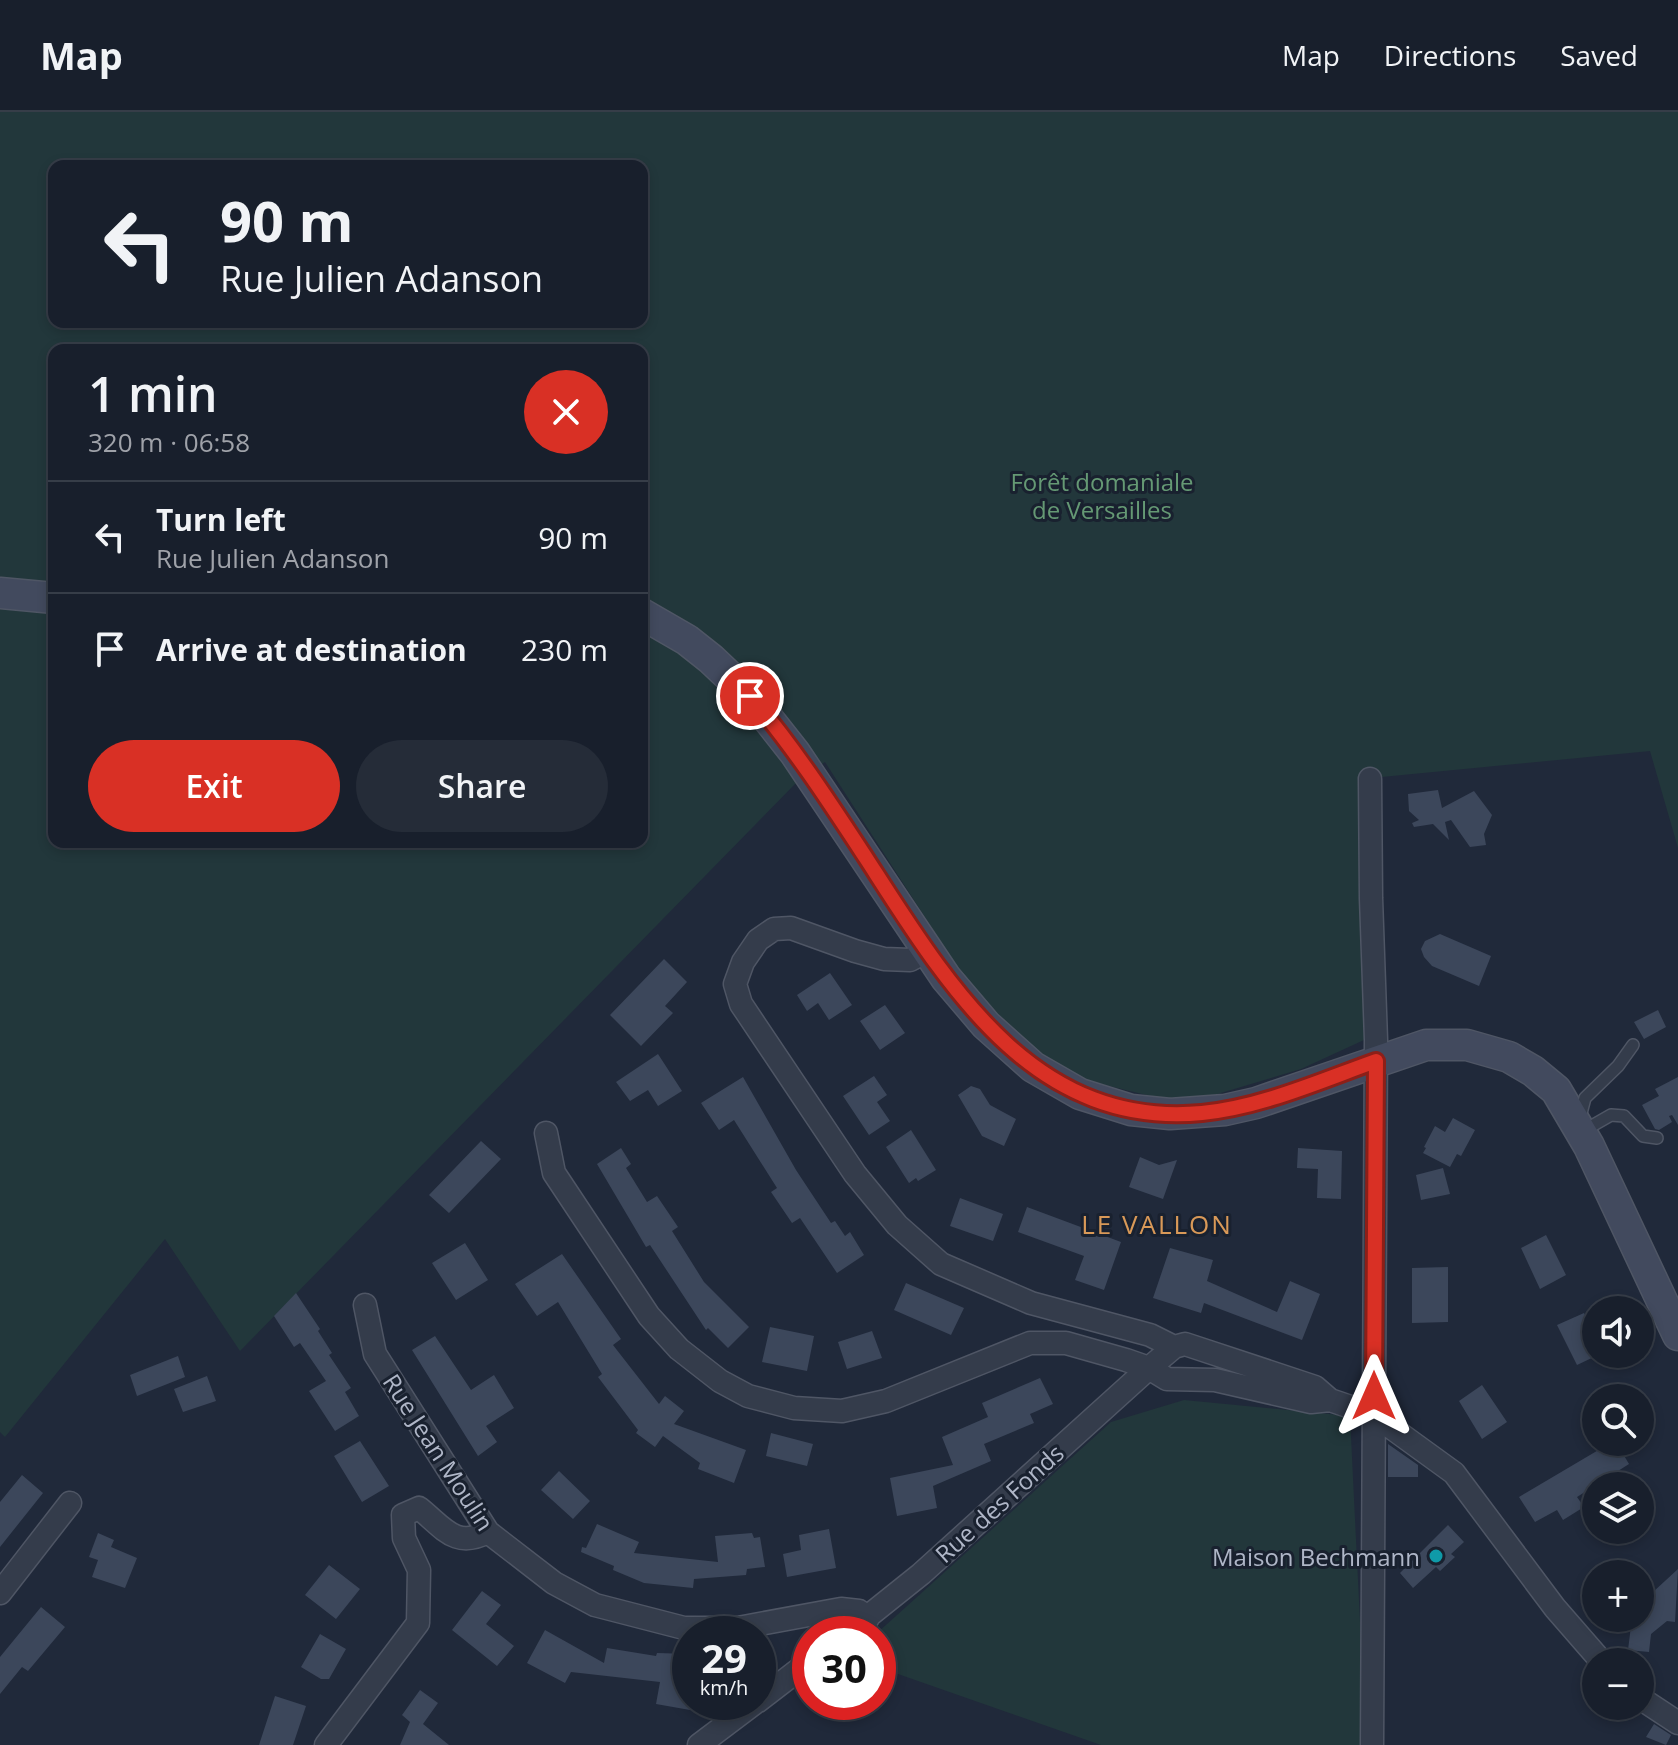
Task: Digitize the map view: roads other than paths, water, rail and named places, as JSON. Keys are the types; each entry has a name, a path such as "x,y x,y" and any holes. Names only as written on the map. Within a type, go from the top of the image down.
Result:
{"main road":[{"path":"0,593 48,597"},
{"path":"648,617 687,640 750,696 795,753 927,951 986,1025 1033,1067 1080,1094 1131,1110 1170,1114 1225,1110 1256,1103 1426,1045 1467,1045 1509,1057 1556,1090 1581,1132 1678,1335"}],"street":[{"path":"1370,779 1376,1061 1372,1745"},
{"path":"927,951 910,960 884,959 791,928 774,929 758,940 743,962 735,984 741,1004 855,1174 897,1225 941,1264 1031,1303 1150,1335 1174,1347 1185,1344 1315,1387 1330,1400 1374,1415 1454,1473 1555,1608 1590,1648"},
{"path":"546,1133 554,1173 649,1316 679,1349 720,1381 748,1396 794,1408 842,1411 886,1401 1030,1343 1066,1343 1149,1368 1167,1379 1215,1380 1311,1402 1330,1400"},
{"name":"Rue Jean Moulin","path":"365,1305 375,1354 488,1532 554,1583 595,1605 684,1628 738,1628 792,1618"},
{"name":"Rue des Fonds","path":"870,1616 1174,1347"},
{"path":"0,1593 70,1503"},
{"path":"326,1745 418,1623 419,1570 404,1538 403,1515 419,1508 451,1536 466,1541 488,1532"},
{"name":"Rue Jean Moulin","path":"803,1616 841,1609 859,1611 865,1616"},
{"path":"776,1687 792,1675"},
{"path":"1654,1707 1678,1723"},
{"path":"699,1745 732,1720"}],"lane":[{"path":"1633,1045 1618,1066 1585,1098 1580,1112 1581,1132 1611,1115 1624,1116 1643,1136 1657,1138"}],"place":[{"name":"Maison Bechmann","path":"1436,1556"}],"district":[{"name":"LE VALLON","path":"1157,1224"}],"park label":[{"name":"Forêt domaniale de Versailles","path":"1102,495"}]}
